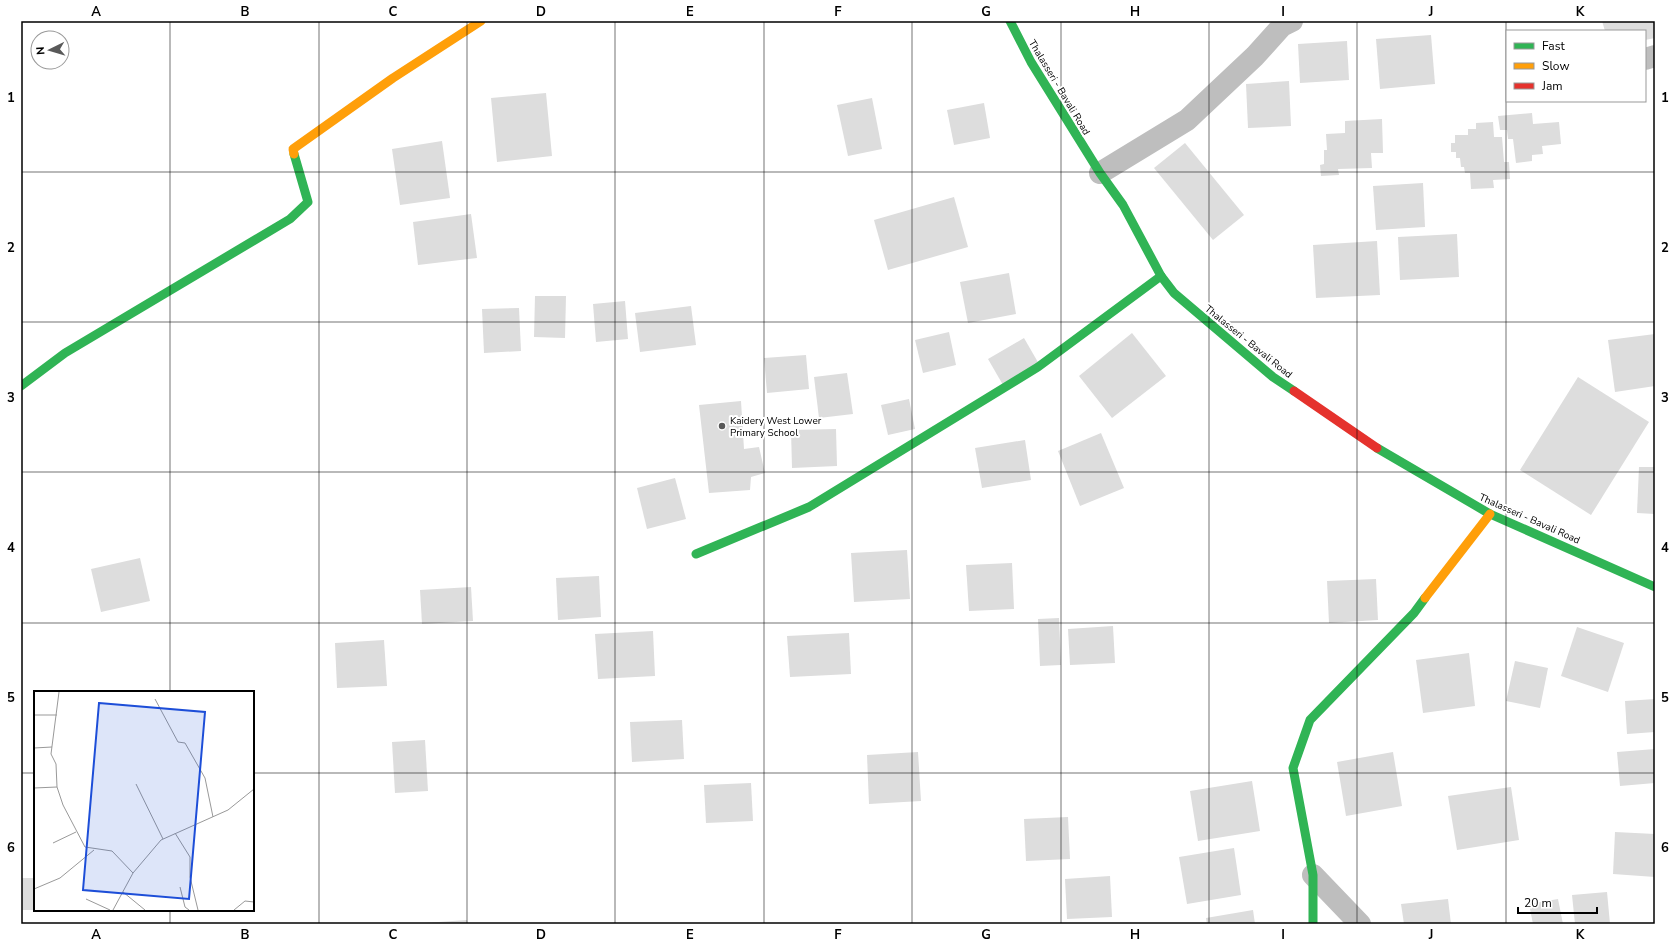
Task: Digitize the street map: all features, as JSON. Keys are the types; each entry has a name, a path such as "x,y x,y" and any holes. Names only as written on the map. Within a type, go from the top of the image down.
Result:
{"street":[{"path":"21,386 65,352 290,219 308,202 293,149 393,78 481,21"},
{"name":"Thalasseri - Bavali Road","path":"1010,21 1031,62 1100,173 1123,205 1161,276 1174,293 1273,377 1369,443 1490,514 1655,587"},
{"path":"1100,173 1188,120 1255,56 1282,26 1292,21"},
{"path":"696,554 809,507 1038,367 1161,276"},
{"path":"1313,924 1313,875 1293,768 1310,720 1414,612 1490,514"},
{"path":"1313,875 1360,924"}],"building":[{"path":"1602,21 1655,21 1655,38 1646,40 1646,30 1605,30"},
{"path":"1431,35 1435,84 1380,89 1376,39"},
{"path":"1347,41 1349,80 1300,83 1298,44"},
{"path":"1289,81 1291,126 1248,128 1246,84"},
{"path":"546,93 552,156 497,162 491,98"},
{"path":"872,98 882,149 848,156 837,105"},
{"path":"984,103 990,138 954,145 947,110"},
{"path":"1532,113 1533,124 1559,122 1561,144 1542,146 1543,154 1532,155 1532,161 1516,163 1513,139 1508,139 1507,130 1500,130 1498,116"},
{"path":"1382,119 1383,153 1371,153 1372,168 1338,169 1339,175 1321,176 1320,165 1324,164 1324,150 1327,150 1326,134 1345,133 1345,121"},
{"path":"1493,122 1494,137 1502,137 1504,162 1509,162 1510,179 1493,180 1494,188 1471,189 1470,173 1465,173 1464,167 1461,167 1460,158 1456,158 1456,152 1451,152 1451,143 1455,143 1455,135 1468,135 1468,129 1476,129 1476,123"},
{"path":"442,141 450,198 400,205 392,149"},
{"path":"1185,143 1244,215 1213,240 1154,168"},
{"path":"1423,183 1425,227 1376,230 1373,186"},
{"path":"954,197 968,247 888,270 874,220"},
{"path":"471,214 477,258 418,265 413,222"},
{"path":"1457,234 1459,277 1400,280 1398,237"},
{"path":"1377,241 1380,295 1316,298 1313,245"},
{"path":"1009,273 1016,314 968,323 960,282"},
{"path":"535,296 566,296 565,338 534,337"},
{"path":"625,301 628,339 596,342 593,304"},
{"path":"691,306 696,345 640,352 635,313"},
{"path":"519,308 521,351 484,353 482,309"},
{"path":"949,332 956,365 923,373 915,340"},
{"path":"1132,333 1166,376 1112,418 1079,376"},
{"path":"1655,334 1655,386 1615,392 1608,340"},
{"path":"1024,338 1039,364 1003,385 988,359"},
{"path":"806,355 809,389 767,393 764,358"},
{"path":"847,373 853,414 819,418 814,377"},
{"path":"1578,377 1649,422 1591,515 1520,470"},
{"path":"909,399 915,429 888,435 881,405"},
{"name":"Kaidery West Lower Primary School","path":"741,401 744,449 759,447 765,473 751,477 750,490 709,493 699,405"},
{"path":"836,429 837,466 792,468 791,430"},
{"path":"1101,433 1124,488 1080,506 1058,451"},
{"path":"1025,440 1031,480 982,488 975,448"},
{"path":"1639,467 1655,467 1655,514 1637,513"},
{"path":"675,478 686,519 647,529 637,488"},
{"path":"907,550 910,599 854,602 851,553"},
{"path":"140,558 150,601 101,612 91,569"},
{"path":"1012,563 1014,609 969,611 966,565"},
{"path":"599,576 601,617 558,620 556,578"},
{"path":"1376,579 1378,620 1329,623 1327,581"},
{"path":"471,587 473,621 422,624 420,590"},
{"path":"1059,618 1061,665 1040,666 1038,619"},
{"path":"1113,626 1115,663 1070,665 1068,629"},
{"path":"1577,627 1624,643 1608,692 1561,676"},
{"path":"653,631 655,676 598,679 595,634"},
{"path":"849,633 851,674 790,677 787,636"},
{"path":"384,640 387,686 337,688 335,643"},
{"path":"1469,653 1475,706 1423,713 1416,660"},
{"path":"1515,661 1548,668 1540,708 1506,701"},
{"path":"1655,699 1655,732 1627,734 1625,701"},
{"path":"682,720 684,759 632,762 630,722"},
{"path":"425,740 428,791 395,793 392,742"},
{"path":"1655,749 1655,783 1620,786 1617,752"},
{"path":"918,752 921,801 869,804 867,755"},
{"path":"1393,752 1402,806 1346,816 1337,762"},
{"path":"1252,781 1260,831 1198,841 1190,791"},
{"path":"751,783 753,821 706,823 704,785"},
{"path":"1511,787 1519,840 1457,850 1448,796"},
{"path":"1068,817 1070,859 1026,861 1024,819"},
{"path":"1615,832 1655,834 1655,877 1613,874"},
{"path":"1234,848 1241,895 1187,904 1179,857"},
{"path":"1110,876 1112,917 1067,919 1065,879"},
{"path":"21,878 34,878 34,910 21,910"},
{"path":"1607,892 1610,924 1575,924 1572,895"},
{"path":"1448,899 1451,924 1404,924 1401,904"},
{"path":"1558,899 1563,924 1533,924 1529,904"},
{"path":"1253,910 1255,924 1207,924 1206,918"},
{"path":"467,920 468,924 424,924 424,923"}],"traffic: fast":[{"path":"1010,21 1031,62 1100,173 1123,205 1161,276 1174,293 1273,377 1294,391"},
{"path":"21,386 65,353 290,219 308,202 294,154"},
{"path":"696,554 809,507 1038,367 1161,276"},
{"path":"1377,448 1490,514 1655,587"},
{"path":"1313,924 1313,875 1293,768 1310,720 1414,613 1425,598"}],"traffic: slow":[{"path":"294,154 293,149 393,78 481,21"},
{"path":"1425,598 1490,514"}],"traffic: jam":[{"path":"1294,391 1377,448"}],"place":[{"name":"Kaidery West Lower Primary School","path":"722,426"}]}
